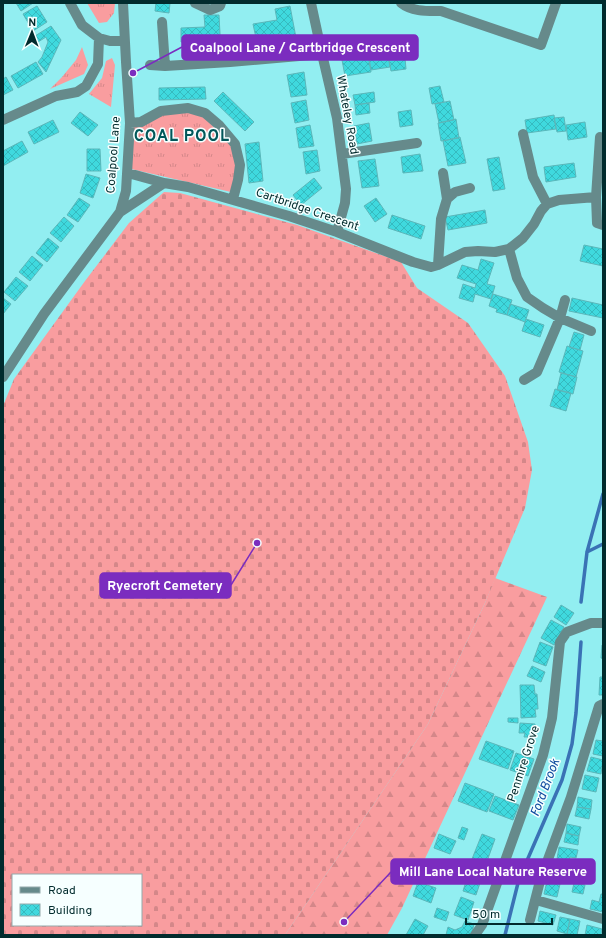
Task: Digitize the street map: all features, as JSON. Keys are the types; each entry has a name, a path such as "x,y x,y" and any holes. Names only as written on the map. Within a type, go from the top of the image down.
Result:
{"street":[{"path":"70,3 82,25 99,38 110,41 124,42"},
{"name":"Coalpool Lane","path":"3,377 44,314 120,212 126,191 130,123 124,42 123,3"},
{"path":"195,3 210,10 220,6 221,3"},
{"name":"Whateley Road","path":"311,3 337,118 346,189 345,203 337,232"},
{"path":"401,3 405,6 424,11 441,12 540,45 556,3"},
{"path":"162,22 165,66"},
{"path":"3,120 56,96 77,92 86,86 98,64 99,38"},
{"path":"150,65 165,66 230,62 322,54 353,40 367,42"},
{"path":"130,123 141,122 161,111 188,108 205,113 219,125 235,144 240,164 233,199"},
{"path":"523,134 533,177 547,204"},
{"path":"600,137 596,197 597,223 603,225"},
{"path":"342,154 417,143"},
{"name":"Cartbridge Crescent","path":"128,173 233,199 289,216 337,232 413,262 431,267 465,252 495,252 509,249"},
{"path":"438,265 441,219 447,199 443,173"},
{"path":"120,212 164,183"},
{"path":"447,199 455,192 470,188"},
{"path":"591,331 560,318 527,297 517,278 509,249 523,238 547,204 559,200 596,197"},
{"path":"524,380 537,372 566,300"},
{"name":"Penmire Grove","path":"475,935 482,925 543,755 552,718 560,642 567,632 591,623 603,623"},
{"path":"530,920 540,881 571,797 599,706 603,704"},
{"path":"536,900 603,919"}],"green space":[{"path":"87,3 115,3 114,13 107,22 99,23"},
{"path":"82,47 88,65 84,74 50,89 76,60"},
{"path":"112,58 115,65 111,107 89,94 102,78 106,61"},
{"path":"187,112 203,116 232,146 237,165 231,192 131,169 133,127 163,114"},
{"path":"164,192 180,193 297,225 401,262 417,288 468,323 505,376 528,442 532,470 525,508 485,603 428,724 285,935 3,935 3,406 14,379 129,223"},
{"path":"495,578 547,597 402,908 387,935 285,935 428,724 485,603"}],"building":[{"path":"16,3 33,3 21,11"},
{"path":"156,3 170,3 169,13 155,11"},
{"path":"37,6 47,22 33,31 23,14"},
{"path":"290,6 297,43 283,46 280,34 256,38 253,24 277,20 275,9"},
{"path":"204,15 219,15 221,53 207,54 206,41 181,42 181,28 205,27"},
{"path":"51,26 61,40 46,72 38,62 42,57 48,42 46,37 38,42 35,36"},
{"path":"368,55 371,72 345,76 342,60"},
{"path":"388,55 390,67 371,70 369,58"},
{"path":"405,58 406,69 391,71 389,60"},
{"path":"36,62 43,74 18,88 11,76"},
{"path":"304,72 307,95 291,97 287,75"},
{"path":"6,77 13,90 3,95 3,79"},
{"path":"440,86 444,102 432,104 429,88"},
{"path":"205,87 206,99 159,100 159,88"},
{"path":"223,92 254,122 245,131 214,101"},
{"path":"374,92 375,102 355,105 353,95"},
{"path":"306,100 309,120 295,123 291,103"},
{"path":"450,101 454,120 439,123 435,104"},
{"path":"369,103 370,113 356,115 355,105"},
{"path":"411,110 413,125 400,127 398,112"},
{"path":"80,112 98,125 88,136 71,123"},
{"path":"554,115 556,129 527,133 525,120"},
{"path":"564,117 566,131 557,132 554,118"},
{"path":"456,119 459,138 441,141 438,123"},
{"path":"53,120 59,132 34,144 28,132"},
{"path":"585,122 587,137 568,140 566,125"},
{"path":"369,123 372,141 357,144 354,126"},
{"path":"310,125 314,146 299,148 296,128"},
{"path":"460,137 466,163 448,166 443,141"},
{"path":"22,141 28,152 3,166 3,151"},
{"path":"259,142 263,181 249,183 245,144"},
{"path":"87,149 100,149 101,171 87,171"},
{"path":"317,150 320,171 306,174 303,152"},
{"path":"420,154 423,171 403,173 401,157"},
{"path":"499,157 505,189 493,191 487,159"},
{"path":"375,159 379,186 362,188 358,161"},
{"path":"574,163 576,177 546,182 544,167"},
{"path":"86,174 100,178 93,198 80,193"},
{"path":"314,178 322,188 301,205 293,195"},
{"path":"79,198 90,205 78,222 67,215"},
{"path":"376,198 387,214 375,222 364,206"},
{"path":"485,210 487,223 448,230 445,217"},
{"path":"392,215 425,226 421,239 388,228"},
{"path":"64,217 74,226 61,242 50,233"},
{"path":"48,238 59,247 47,262 36,253"},
{"path":"584,245 603,249 603,266 580,261"},
{"path":"32,256 43,265 30,281 19,272"},
{"path":"481,259 494,263 487,284 495,286 491,299 475,294 473,302 459,298 463,284 475,288 476,284 457,278 462,265 478,270"},
{"path":"16,277 28,286 15,301 4,292"},
{"path":"493,294 512,300 507,315 496,312 497,309 489,306"},
{"path":"3,298 11,304 3,314"},
{"path":"572,298 603,305 603,318 569,311"},
{"path":"510,304 529,310 525,322 507,315"},
{"path":"526,319 544,325 540,337 522,331"},
{"path":"574,332 584,335 580,350 569,347"},
{"path":"567,346 583,351 576,377 559,372"},
{"path":"561,373 577,377 573,394 557,390"},
{"path":"555,389 571,393 566,411 550,406"},
{"path":"561,605 574,613 566,625 554,617"},
{"path":"551,620 564,627 554,645 541,638"},
{"path":"540,642 553,647 546,666 533,661"},
{"path":"603,645 603,659 601,658"},
{"path":"532,666 545,672 541,682 527,676"},
{"path":"600,677 603,677 603,695 599,695"},
{"path":"520,685 534,685 535,694 537,694 538,709 535,709 536,717 521,718"},
{"path":"508,718 518,718 518,723 508,722"},
{"path":"520,723 535,724 535,737 524,737 525,733 519,733"},
{"path":"596,740 603,741 603,756 593,754"},
{"path":"486,741 514,751 508,769 479,759"},
{"path":"516,753 525,756 519,773 510,770"},
{"path":"525,756 534,759 528,776 519,773"},
{"path":"591,757 603,760 601,774 587,771"},
{"path":"585,775 599,778 596,792 582,789"},
{"path":"465,783 494,794 487,812 458,801"},
{"path":"495,796 519,805 513,820 489,811"},
{"path":"578,797 592,800 591,809 577,807"},
{"path":"577,807 591,809 589,819 575,816"},
{"path":"567,824 581,827 579,836 566,833"},
{"path":"462,827 468,829 464,840 458,838"},
{"path":"566,833 579,836 578,845 564,842"},
{"path":"439,834 456,841 450,854 434,848"},
{"path":"482,834 495,839 486,864 472,859"},
{"path":"559,847 578,850 576,858 570,857 569,861 557,859"},
{"path":"468,875 481,880 476,895 463,891"},
{"path":"547,881 560,884 557,897 544,894"},
{"path":"418,882 436,888 431,903 413,896"},
{"path":"574,883 585,885 583,894 572,892"},
{"path":"601,894 603,894 603,912 590,909 592,900 599,902"},
{"path":"461,897 474,902 468,920 454,915"},
{"path":"437,908 449,912 446,921 434,917"},
{"path":"540,911 556,915 553,925 538,921"},
{"path":"560,917 570,919 567,934 557,931"},
{"path":"415,919 428,926 423,935 406,935"},
{"path":"570,919 580,921 577,935 567,934"},
{"path":"465,921 474,924 472,933 468,935 446,935 448,927 455,930 462,927"},
{"path":"587,925 602,929 601,935 585,935"}],"waterway":[{"name":"Ford Brook","path":"581,602 587,552 603,494"},
{"path":"587,552 603,544"},
{"name":"Ford Brook","path":"505,935 519,879 562,780 572,744 576,713 581,642"}],"place":[{"name":"Coalpool Lane / Cartbridge Crescent","path":"133,73"},
{"name":"Ryecroft Cemetery","path":"257,543"},
{"name":"Mill Lane Local Nature Reserve","path":"344,922"}],"district":[{"name":"COAL POOL","path":"182,137"}]}
